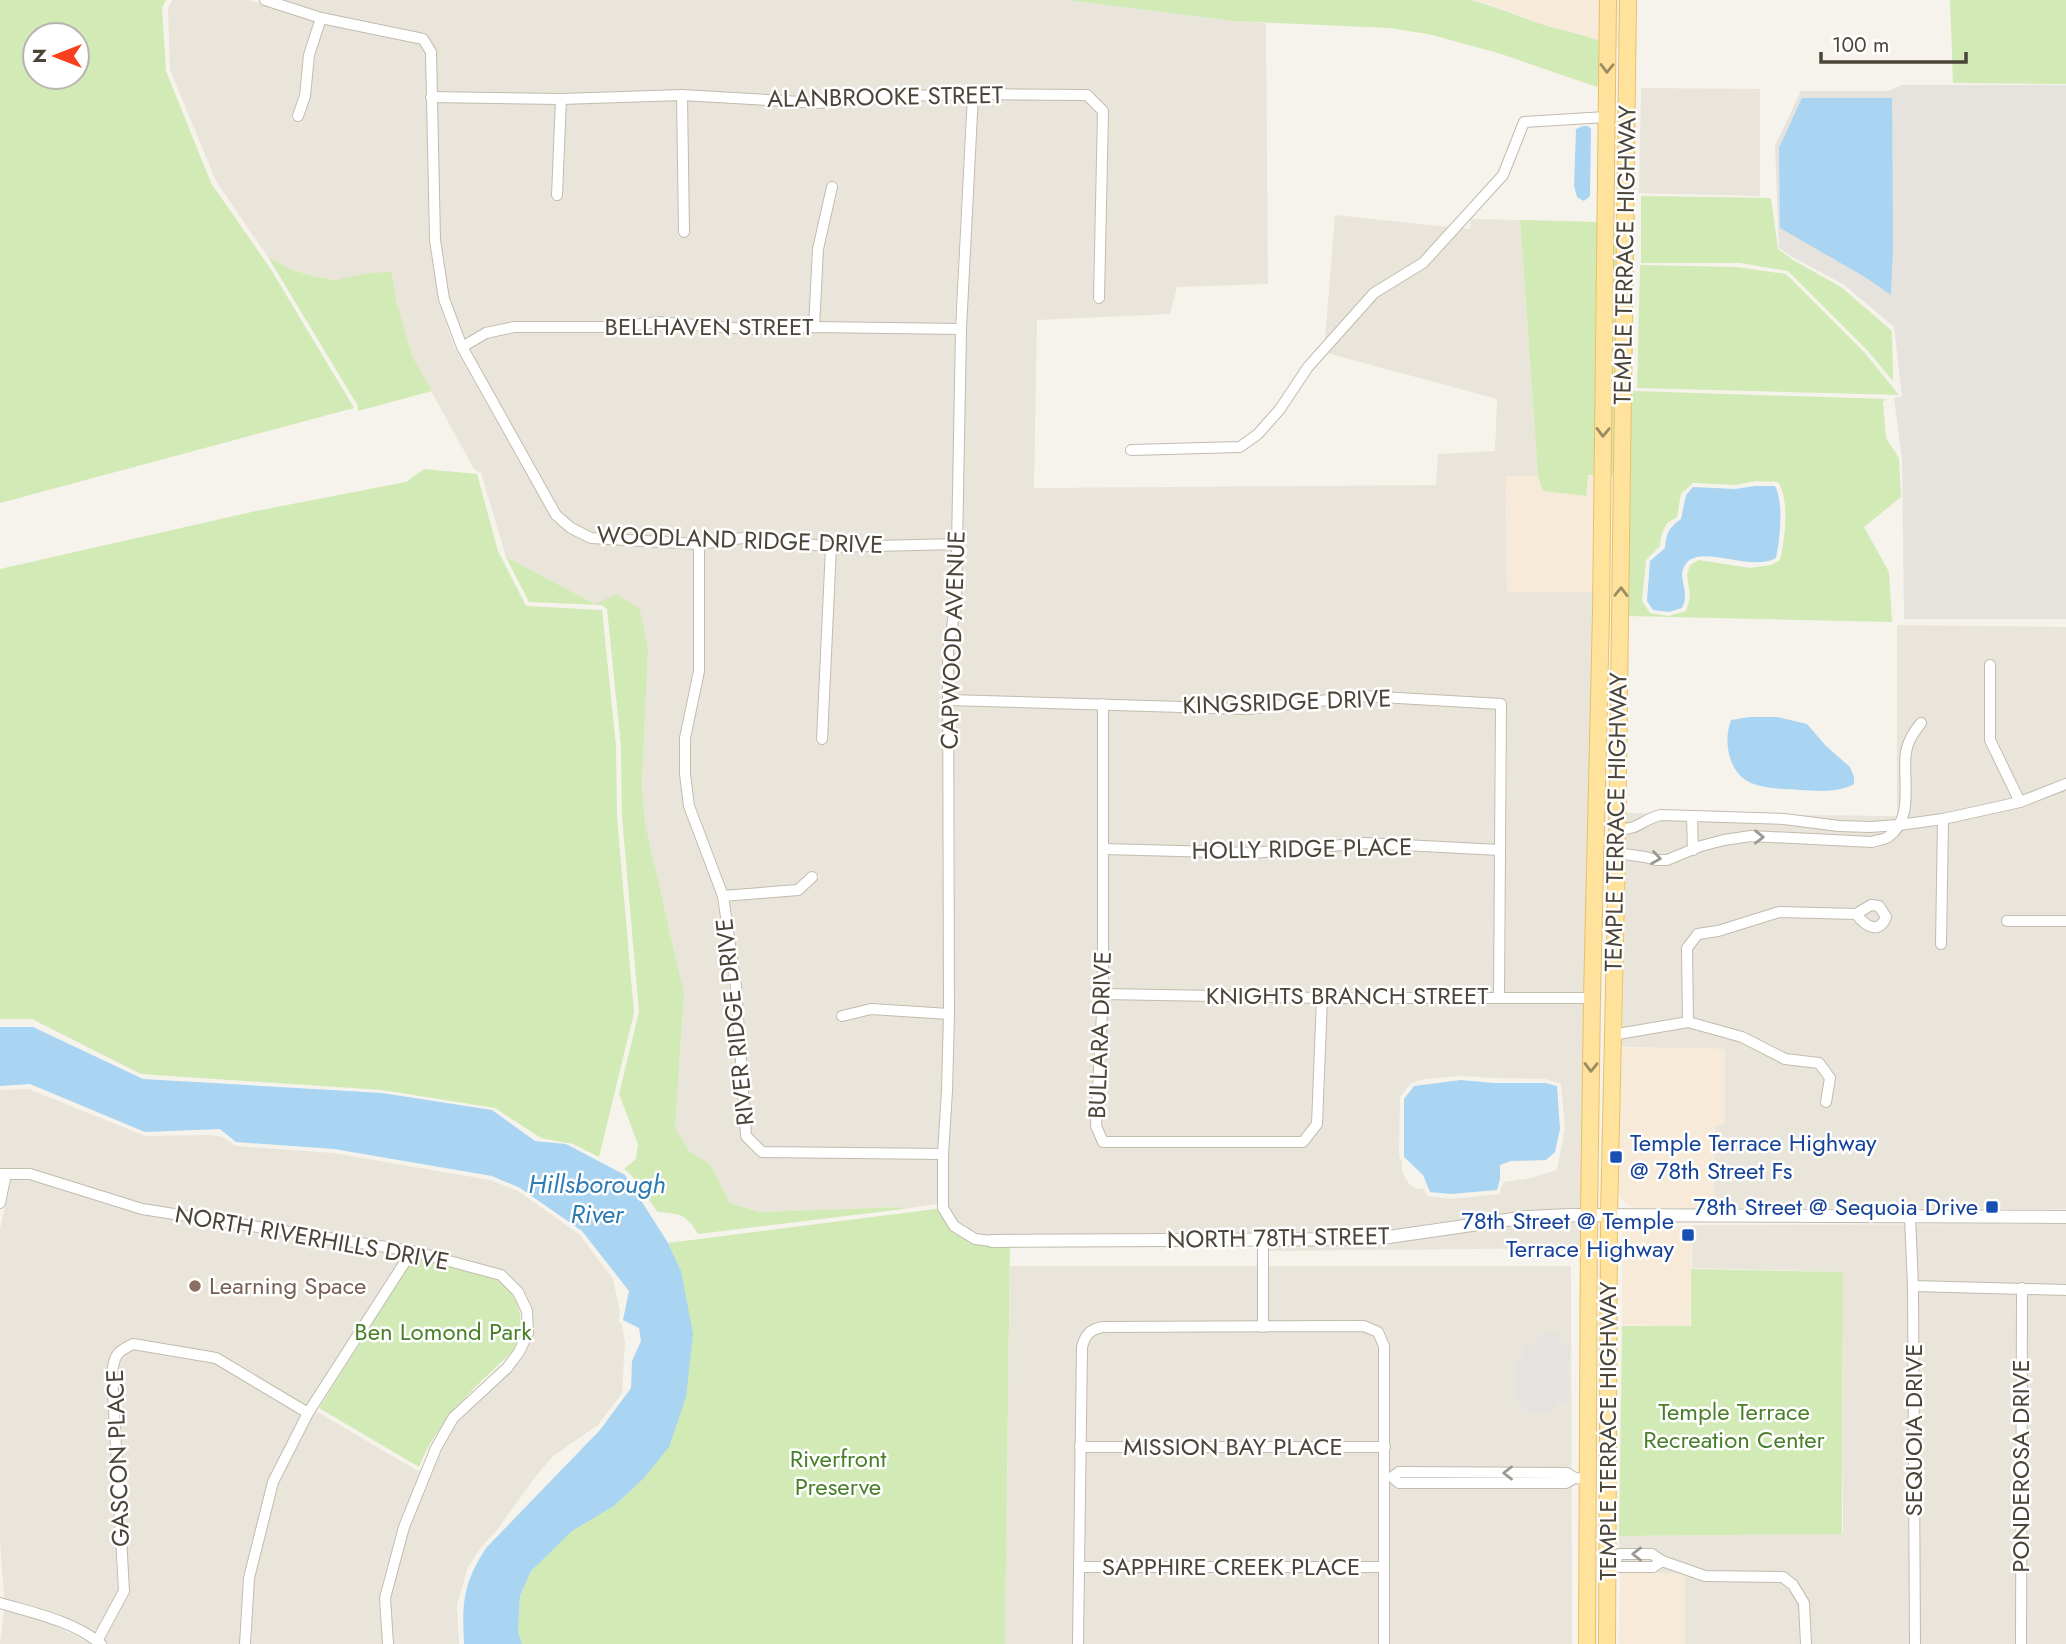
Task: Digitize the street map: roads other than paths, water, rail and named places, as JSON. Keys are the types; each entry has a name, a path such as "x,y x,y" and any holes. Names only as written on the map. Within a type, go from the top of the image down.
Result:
{"main road":[{"name":"TEMPLE TERRACE HIGHWAY","path":"1587,1644 1582,1478 1602,556 1608,0"},
{"name":"TEMPLE TERRACE HIGHWAY","path":"1606,1644 1611,1562 1609,1216 1618,853 1628,0"},
{"path":"1605,217 1626,217"},
{"path":"1602,556 1621,555"},
{"path":"1598,740 1607,774 1608,844 1613,852 1618,853"},
{"path":"1592,998 1613,998"},
{"path":"1582,1478 1598,1492 1600,1557 1611,1562"}],"street":[{"name":"WOODLAND RIDGE DRIVE","path":"265,0 321,18 423,40 431,52 435,240 444,299 462,347 556,515 571,528 591,538 699,544 750,537 831,547 958,544"},
{"path":"298,116 305,96 309,55 321,18"},
{"name":"ALANBROOKE STREET","path":"431,97 561,99 682,95 819,103 874,97 973,94 1087,95 1103,111 1099,298"},
{"name":"CAPWOOD AVENUE","path":"973,94 961,329 956,602 948,651 949,1014 943,1208 954,1226 975,1239 992,1241"},
{"path":"682,95 684,232"},
{"path":"557,195 561,99"},
{"path":"1131,450 1240,447 1258,434 1308,367 1374,293 1423,263 1503,175 1524,122 1606,117"},
{"path":"814,327 818,249 832,187"},
{"name":"BELLHAVEN STREET","path":"462,347 486,333 514,327 620,327 657,322 747,329 961,329"},
{"name":"RIVER RIDGE DRIVE","path":"699,544 699,671 685,738 685,774 690,806 723,896 736,987 746,1136 762,1152 943,1154"},
{"path":"822,739 831,547"},
{"path":"1990,665 1990,740 2020,802"},
{"name":"KINGSRIDGE DRIVE","path":"948,700 1247,709 1364,696 1501,704 1499,997"},
{"name":"BULLARA DRIVE","path":"1103,704 1103,994 1096,1126 1103,1142 1303,1142 1317,1124 1322,998"},
{"path":"1618,853 1667,860 1724,839 1751,836 1872,842 1888,837 1899,825 1905,809 1906,752 1910,737 1921,723"},
{"path":"1618,829 1635,828 1650,818 1661,815 1784,819 1839,826 1899,825 1943,819 2020,802 2066,784"},
{"path":"1692,817 1693,850"},
{"path":"1941,944 1943,819"},
{"name":"HOLLY RIDGE PLACE","path":"1104,849 1254,853 1365,843 1500,850"},
{"path":"723,896 798,890 812,877"},
{"path":"1688,1023 1686,948 1698,934 1718,931 1779,912 1856,914"},
{"path":"2007,920 2066,921"},
{"name":"KNIGHTS BRANCH STREET","path":"1103,994 1322,998 1592,998"},
{"path":"842,1016 871,1009 949,1014"},
{"path":"1612,1035 1688,1023 1742,1037 1785,1059 1819,1063 1830,1078 1826,1102"},
{"path":"0,1203 3,1174"},
{"name":"NORTH RIVERHILLS DRIVE","path":"3,1174 30,1174 142,1209 412,1251 501,1275 518,1292 527,1311 528,1333 519,1352 507,1368 453,1418 436,1448 404,1527 384,1598 388,1644"},
{"name":"SEQUOIA DRIVE","path":"1910,1216 1913,1286 1915,1644"},
{"name":"NORTH 78TH STREET","path":"992,1241 1375,1239 1527,1217 2066,1217"},
{"path":"1263,1240 1263,1327"},
{"path":"245,1644 249,1578 273,1482 308,1413 412,1251"},
{"path":"1913,1286 2066,1290"},
{"name":"PONDEROSA DRIVE","path":"2021,1644 2022,1288"},
{"path":"1078,1644 1082,1347 1089,1332 1103,1327 1364,1326 1378,1332 1384,1346 1388,1477 1384,1644"},
{"name":"GASCON PLACE","path":"99,1642 124,1591 111,1374 114,1358 121,1349 133,1344 216,1358 308,1413"},
{"name":"MISSION BAY PLACE","path":"1080,1447 1385,1447"},
{"path":"1388,1477 1399,1472 1463,1478 1567,1473 1582,1478"},
{"path":"1611,1562 1619,1554 1652,1554 1662,1561 1705,1576 1777,1576 1788,1580 1798,1590 1804,1603 1806,1644"},
{"name":"SAPPHIRE CREEK PLACE","path":"1079,1567 1384,1567"},
{"path":"0,1603 47,1616 99,1642"}],"water":[{"path":"1802,98 1892,98 1891,295 1780,228 1779,148"},
{"path":"1583,126 1591,129 1590,196 1584,201 1577,197 1574,186 1576,129"},
{"path":"1775,486 1778,493 1780,521 1776,558 1765,562 1702,556 1692,559 1685,565 1682,573 1685,598 1682,608 1669,612 1653,610 1647,601 1650,561 1665,548 1669,531 1681,519 1686,495 1693,487 1735,489"},
{"path":"1777,717 1807,724 1826,746 1850,767 1854,784 1821,791 1763,786 1743,778 1729,756 1729,728 1731,720"},
{"name":"Hillsborough River","path":"0,1027 33,1027 143,1079 382,1093 492,1110 535,1141 566,1144 625,1175 668,1243 681,1271 693,1334 686,1397 669,1447 643,1479 614,1506 572,1531 531,1571 520,1596 518,1631 522,1644 464,1644 463,1616 468,1583 486,1548 600,1430 631,1388 632,1361 641,1341 639,1328 623,1320 629,1291 582,1231 520,1188 492,1176 334,1149 236,1142 220,1129 145,1132 30,1084 0,1086"},
{"path":"1461,1080 1545,1083 1557,1086 1560,1129 1555,1152 1546,1160 1511,1161 1500,1165 1497,1190 1451,1194 1430,1192 1423,1175 1404,1157 1404,1099 1414,1086"}],"place":[{"name":"Temple Terrace Highway @ 78th Street Fs","path":"1616,1157"},
{"name":"78th Street @ Sequoia Drive","path":"1992,1207"},
{"name":"78th Street @ Temple Terrace Highway","path":"1688,1235"},
{"name":"Learning Space","path":"195,1286"}],"park label":[{"name":"Ben Lomond Park","path":"443,1332"},
{"name":"Temple Terrace Recreation Center","path":"1734,1426"},
{"name":"Riverfront Preserve","path":"838,1473"}]}
